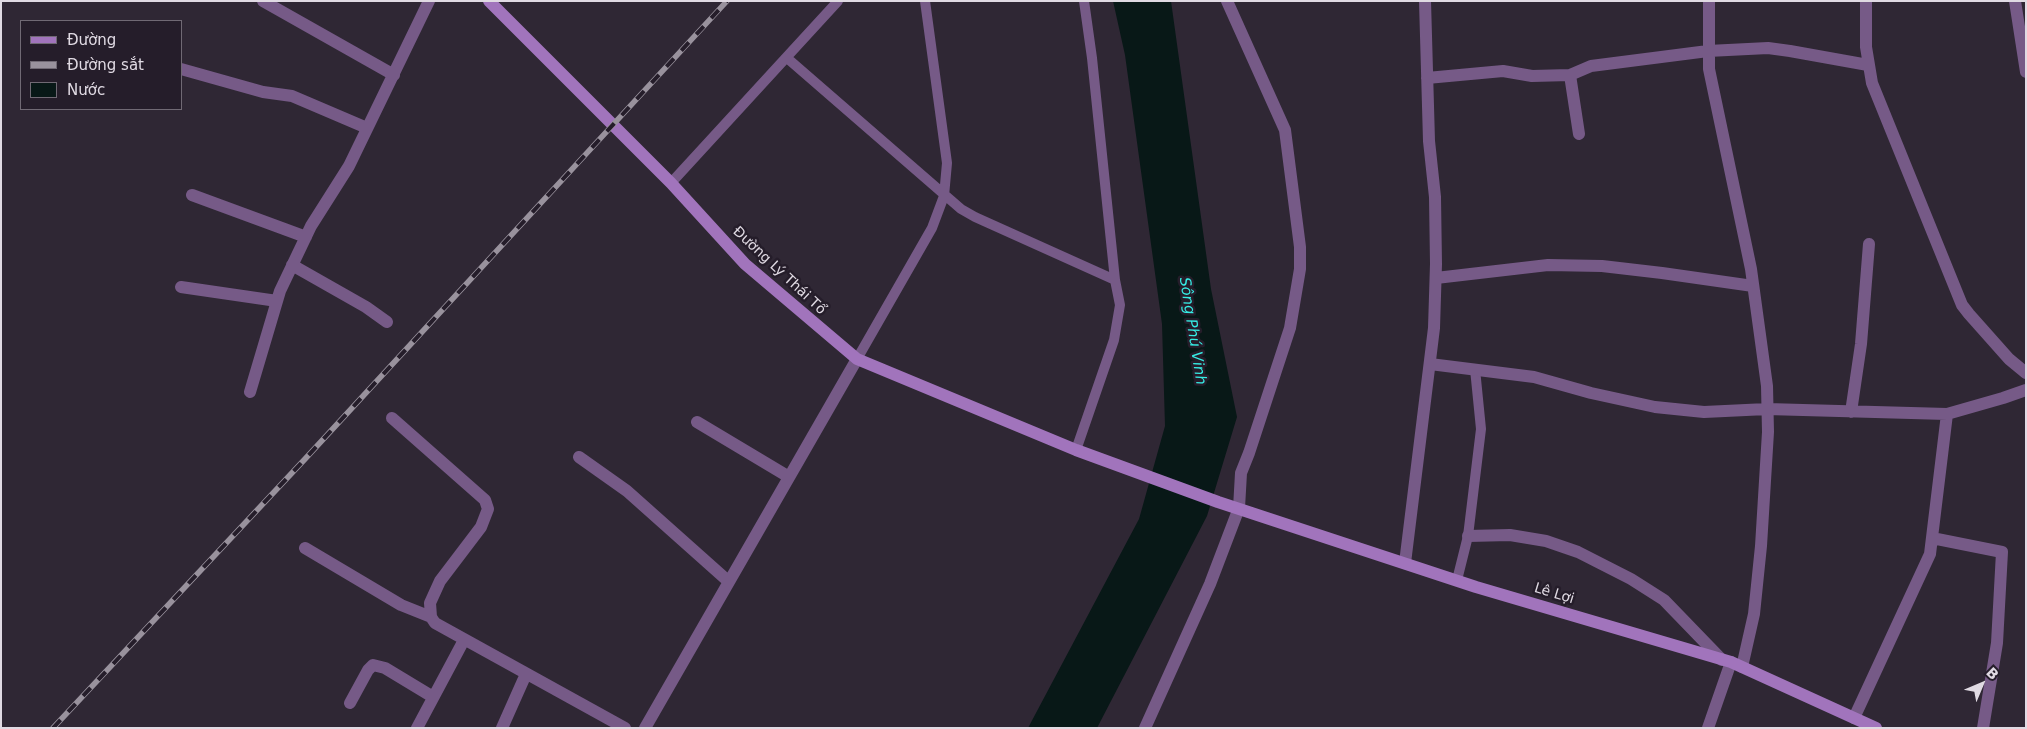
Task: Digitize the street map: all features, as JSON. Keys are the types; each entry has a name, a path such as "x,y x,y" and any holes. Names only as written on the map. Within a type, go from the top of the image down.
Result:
{"main road":[{"name":"Đường Lý Thái Tổ","path":"489,1 671,183 745,264 857,359 1076,450 1218,502"},
{"name":"Lê Lợi","path":"1218,502 1457,580 1732,663 1876,728"}],"street":[{"path":"263,1 394,75"},
{"path":"250,392 276,301 292,265 306,237 348,166 429,1"},
{"path":"1145,728 1210,584 1239,508 1241,473 1290,328 1300,269 1300,247 1285,130 1228,1"},
{"path":"1405,563 1434,328 1436,278 1434,197 1429,141 1424,1"},
{"path":"1708,728 1732,663 1754,614 1758,583 1767,441 1767,386 1753,286 1709,69 1709,1"},
{"path":"1866,1 1866,47 1872,83 1962,305 2009,359 2026,374"},
{"path":"2015,1 2026,72"},
{"path":"1426,78 1503,71 1532,76 1570,75 1591,66 1708,51 1776,49 1868,65"},
{"path":"182,69 262,92 292,96 367,128"},
{"path":"1570,75 1579,134"},
{"path":"192,195 306,237"},
{"path":"1851,412 1861,344 1868,244"},
{"path":"292,265 366,307 387,322"},
{"path":"1436,278 1548,265 1584,266 1662,273 1753,286"},
{"path":"181,287 276,301"},
{"path":"645,728 857,359"},
{"path":"1430,364 1534,377 1591,393 1655,407 1704,412 1767,408 1946,414 2026,390"},
{"path":"1854,718 1930,554 1946,414"},
{"path":"392,418 485,500 488,508 481,527 440,581 430,603 431,617"},
{"path":"697,422 789,477"},
{"path":"579,457 626,490 728,581"},
{"path":"1468,536 1510,535 1546,542 1578,552 1631,579 1664,600 1732,663"},
{"path":"1932,538 2002,552 1997,643 1983,728"},
{"path":"305,548 401,605 431,617 440,627 625,728"},
{"path":"417,728 464,640"},
{"path":"350,703 373,665 385,668 433,698"},
{"path":"502,728 526,674"}],"lane":[{"path":"671,183 838,1"},
{"path":"857,359 932,228 944,196 947,163 925,1"},
{"path":"1076,450 1119,324 1120,305 1115,280 1092,58 1084,1"},
{"path":"787,58 944,196 975,217 1115,280"},
{"path":"1457,580 1468,536 1481,429 1475,369"}],"water":[{"name":"Sông Phú Vinh","path":"1113,1 1171,1 1211,289 1237,417 1207,516 1097,728 1028,728 1139,519 1165,426 1162,324 1125,55"}],"railway":[{"path":"53,728 305,459 727,1"}]}
